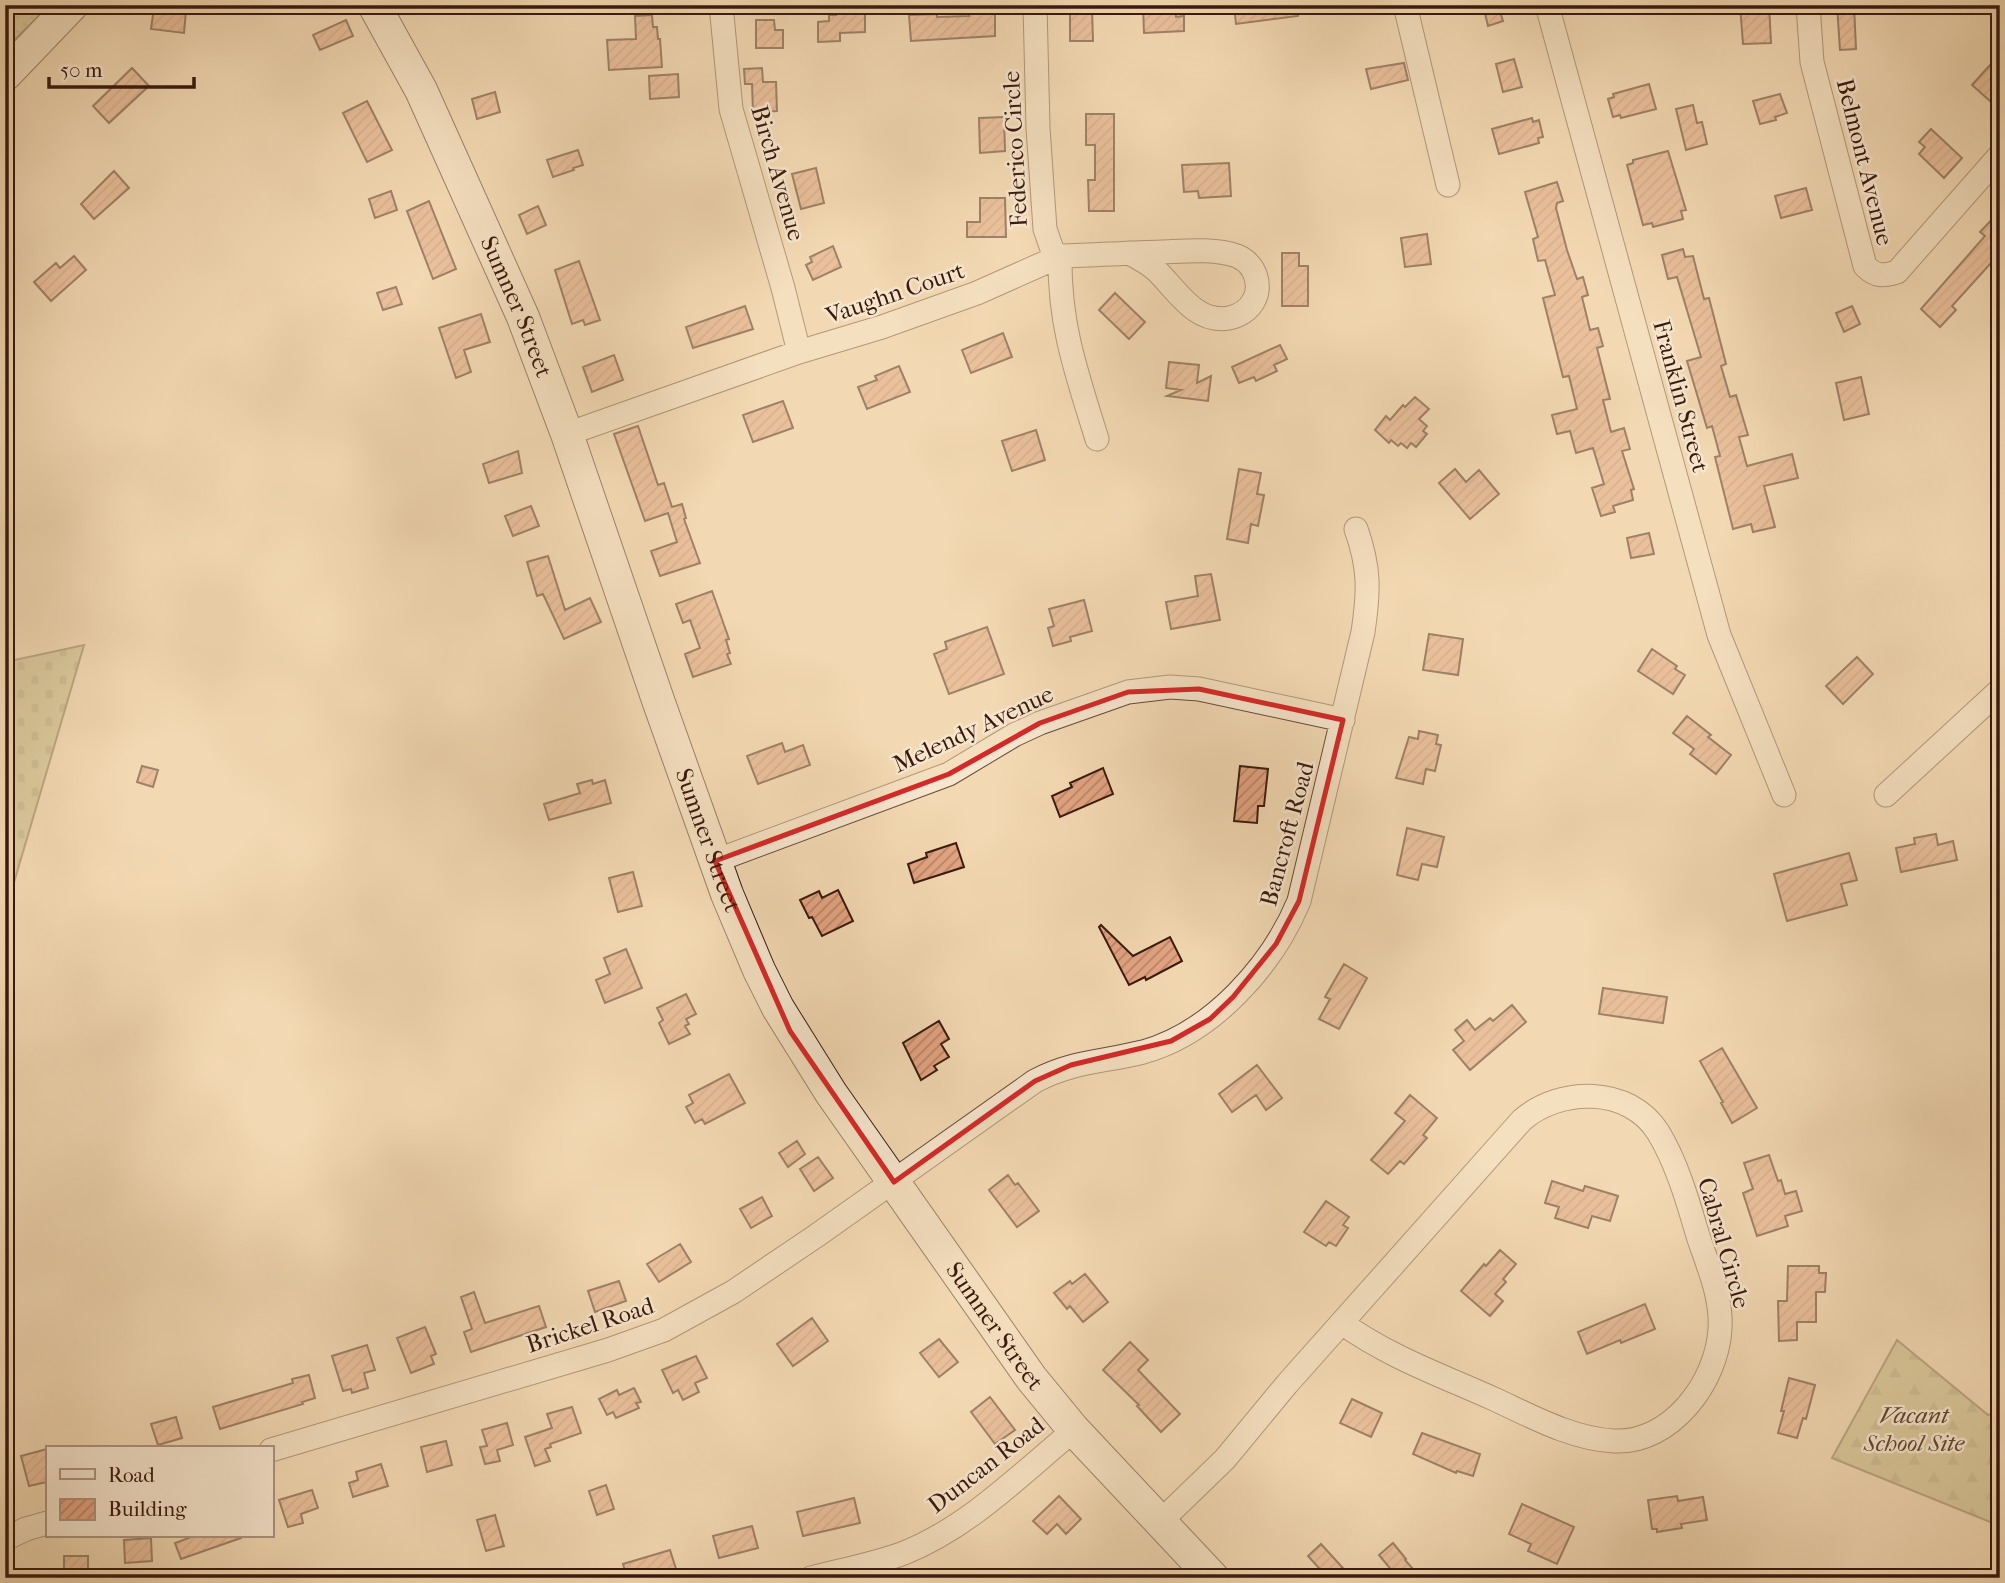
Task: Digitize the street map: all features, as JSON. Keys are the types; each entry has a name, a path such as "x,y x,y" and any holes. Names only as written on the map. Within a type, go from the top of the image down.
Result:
{"main road":[{"path":"5,75 72,5"},
{"name":"Sumner Street","path":"374,5 421,90 523,317 567,435 715,861 748,946 790,1031 1017,1359 1074,1430 1213,1578"}],"street":[{"name":"Birch Avenue","path":"721,5 731,108 799,352"},
{"name":"Federico Circle","path":"1035,5 1038,128 1045,229 1053,252 1060,256"},
{"path":"1405,5 1448,185"},
{"name":"Franklin Street","path":"1547,5 1719,635 1784,794"},
{"name":"Belmont Avenue","path":"1808,5 1812,62 1865,266 1873,274 1882,276 1897,272 2000,155"},
{"path":"1097,439 1071,357 1063,319 1060,256 1129,253 1217,252 1248,262 1258,287 1255,299 1241,314 1222,319 1210,317 1194,309 1156,270 1129,253"},
{"name":"Vaughn Court","path":"567,435 799,352 883,327 977,293 1060,256"},
{"name":"Bancroft Road","path":"894,1182 1035,1081 1071,1065 1143,1051 1171,1041 1210,1019 1233,997 1276,944 1289,925 1299,901 1363,632 1368,596 1366,556 1356,529"},
{"name":"Melendy Avenue","path":"715,861 926,784 963,767 1014,735 1040,723 1128,692 1163,687 1199,689 1343,720"},
{"path":"1886,794 2000,690"},
{"name":"Cabral Circle","path":"1160,1522 1225,1459 1342,1323 1522,1121 1555,1100 1585,1096 1608,1098 1629,1107 1658,1132 1692,1215 1718,1298 1720,1318 1718,1347 1712,1366 1681,1413 1669,1425 1655,1433 1627,1441 1613,1441 1565,1430 1374,1344 1342,1323"},
{"name":"Brickel Road","path":"273,1449 608,1350 664,1330 696,1314 747,1282 894,1182"},
{"name":"Duncan Road","path":"811,1578 883,1560 928,1542 968,1518 1074,1430"},
{"path":"5,1539 46,1523"}],"highlighted area":[{"path":"1199,689 1343,720 1299,901 1276,944 1233,997 1210,1019 1171,1041 1071,1065 1035,1081 894,1182 790,1031 715,861 949,774 1040,723 1128,692"}],"green space":[{"path":"5,5 50,5 5,49"},
{"path":"84,645 5,913 5,662"},
{"name":"Vacant School Site","path":"1897,1340 1988,1415 2000,1410 2000,1526 1832,1458"}],"building":[{"path":"1143,5 1175,6 1176,17 1184,16 1184,31 1144,33"},
{"path":"1234,5 1297,5 1298,16 1236,24"},
{"path":"1483,5 1498,5 1503,21 1488,26"},
{"path":"1740,5 1769,5 1771,43 1743,44"},
{"path":"1837,5 1854,5 1856,49 1840,50"},
{"path":"154,7 186,11 184,33 151,29"},
{"path":"1092,8 1093,41 1070,41 1070,9"},
{"path":"865,10 865,32 840,33 840,41 818,42 818,22 829,21 829,15 836,15 836,11"},
{"path":"969,13 995,13 995,36 911,41 909,15 969,16"},
{"path":"652,15 653,27 657,27 660,39 662,67 609,70 607,40 636,39 635,16"},
{"path":"346,20 353,36 320,50 313,35"},
{"path":"756,20 774,20 775,30 783,30 783,48 756,48"},
{"path":"1514,59 1522,87 1503,92 1496,64"},
{"path":"1404,63 1408,80 1371,89 1366,69"},
{"path":"1991,64 2000,72 2000,110 1972,85"},
{"path":"132,68 149,86 109,123 93,106"},
{"path":"762,68 763,82 776,82 777,111 753,112 752,84 745,84 744,69"},
{"path":"678,74 679,97 650,99 649,76"},
{"path":"1649,84 1656,109 1621,118 1620,115 1613,117 1608,99 1614,97 1613,94"},
{"path":"495,92 500,112 477,119 472,99"},
{"path":"1780,94 1787,113 1775,117 1776,120 1760,124 1753,101"},
{"path":"367,101 392,150 367,162 343,113"},
{"path":"1693,105 1697,123 1702,122 1707,144 1686,150 1676,109"},
{"path":"1086,114 1114,114 1114,211 1089,211 1088,180 1095,180 1095,145 1086,145"},
{"path":"1004,117 1005,151 980,153 979,118"},
{"path":"1532,118 1533,122 1539,120 1543,137 1538,138 1539,143 1499,154 1492,129"},
{"path":"1931,129 1962,158 1944,178 1919,154 1925,147 1919,142"},
{"path":"578,150 583,165 553,177 547,160"},
{"path":"1668,151 1686,210 1681,211 1683,219 1653,227 1652,223 1643,225 1627,165 1633,163 1633,160"},
{"path":"1229,163 1231,196 1199,198 1198,191 1184,192 1182,165"},
{"path":"816,168 824,203 801,209 792,174"},
{"path":"114,171 129,188 94,219 81,204"},
{"path":"1557,182 1563,201 1557,203 1556,208 1567,250 1577,279 1583,277 1588,295 1582,297 1590,330 1598,328 1603,346 1597,348 1610,399 1603,400 1611,432 1624,428 1630,449 1622,451 1634,489 1631,490 1633,500 1613,506 1615,512 1601,516 1592,488 1604,484 1593,448 1576,453 1570,431 1557,434 1552,415 1577,409 1569,376 1563,377 1543,298 1555,295 1545,260 1538,261 1533,239 1538,237 1525,192"},
{"path":"1806,188 1812,210 1781,218 1775,196"},
{"path":"391,191 397,210 375,218 369,199"},
{"path":"980,198 1005,198 1006,237 967,237 967,222 980,222"},
{"path":"429,201 456,269 433,279 407,211"},
{"path":"538,206 546,225 527,234 519,215"},
{"path":"2000,211 2000,253 1952,306 1956,310 1940,327 1921,309 1985,236 1980,232"},
{"path":"1427,234 1431,264 1405,267 1401,238"},
{"path":"833,246 841,267 813,280 806,265 812,262 810,257"},
{"path":"1683,249 1685,257 1693,256 1704,299 1709,298 1726,364 1721,366 1730,397 1736,395 1748,435 1739,437 1747,466 1792,454 1798,478 1764,486 1775,527 1753,532 1751,524 1733,529 1715,457 1720,456 1712,426 1707,428 1687,361 1701,357 1677,277 1668,279 1662,255"},
{"path":"1282,253 1299,253 1299,266 1308,266 1308,306 1282,306"},
{"path":"74,256 86,270 51,301 34,282 56,263 60,268"},
{"path":"579,261 600,320 585,325 583,320 572,324 555,270"},
{"path":"396,287 402,304 383,310 377,293"},
{"path":"1115,293 1145,322 1129,339 1099,310"},
{"path":"745,306 753,329 693,348 686,327"},
{"path":"1852,306 1860,324 1844,332 1836,313"},
{"path":"481,314 490,342 464,350 471,372 456,378 439,328"},
{"path":"1003,333 1012,357 971,373 962,350"},
{"path":"1280,345 1287,359 1274,365 1277,371 1256,381 1254,377 1239,383 1232,367"},
{"path":"614,355 623,380 592,392 583,367"},
{"path":"1169,362 1199,365 1197,383 1211,376 1208,401 1167,396 1181,390 1166,388"},
{"path":"899,366 910,392 867,409 858,387 877,380 875,376"},
{"path":"1861,377 1869,414 1844,420 1836,383"},
{"path":"1415,397 1429,409 1419,419 1427,426 1423,431 1427,434 1416,447 1411,443 1407,448 1401,443 1398,446 1391,440 1389,443 1375,430 1386,416 1390,420 1403,405 1405,407"},
{"path":"783,401 793,428 753,442 743,415"},
{"path":"638,426 658,485 664,483 672,507 682,504 686,518 684,519 700,563 660,576 651,551 677,542 668,513 645,521 614,434"},
{"path":"1036,430 1045,460 1012,471 1002,441"},
{"path":"518,451 522,473 489,483 483,464"},
{"path":"1239,469 1261,473 1257,494 1264,495 1258,526 1251,524 1248,543 1227,539"},
{"path":"1455,469 1466,482 1479,470 1499,494 1470,519 1439,483"},
{"path":"531,506 539,526 513,536 505,516"},
{"path":"1649,533 1654,554 1631,558 1627,538"},
{"path":"548,556 565,610 590,598 601,622 564,639 543,594 537,596 527,562"},
{"path":"1211,574 1220,620 1171,629 1166,602 1198,596 1195,576"},
{"path":"712,591 729,639 726,640 730,653 727,654 731,664 693,677 685,654 700,648 690,620 683,623 676,604"},
{"path":"1084,600 1092,631 1070,637 1071,641 1053,646 1048,628 1054,626 1049,609"},
{"path":"987,627 1004,674 949,694 934,654 947,649 945,642"},
{"path":"1429,634 1463,639 1458,675 1423,670"},
{"path":"1652,649 1677,666 1675,669 1685,675 1673,694 1638,671"},
{"path":"1857,657 1873,674 1843,704 1826,686"},
{"path":"1687,716 1731,755 1716,774 1690,754 1694,749 1673,733"},
{"path":"1419,731 1438,735 1436,744 1441,745 1435,771 1426,769 1423,784 1396,778 1409,737 1418,739"},
{"path":"782,743 785,752 803,745 810,765 758,784 747,756"},
{"path":"142,766 158,770 153,787 137,782"},
{"path":"1240,766 1268,769 1264,806 1258,806 1257,823 1234,821"},
{"path":"1103,768 1113,794 1060,817 1052,796 1072,787 1070,783"},
{"path":"592,780 593,784 605,780 611,803 549,820 544,804 580,793 577,784"},
{"path":"1407,828 1444,837 1437,867 1422,864 1418,880 1397,875"},
{"path":"1936,834 1938,845 1953,841 1957,860 1901,872 1896,848 1915,844 1914,838"},
{"path":"956,843 964,867 914,883 908,864 927,857 926,853"},
{"path":"1849,853 1857,880 1841,884 1847,905 1787,921 1774,874"},
{"path":"633,872 642,906 618,912 609,878"},
{"path":"838,890 853,921 822,936 800,900 819,891 822,898"},
{"path":"1101,925 1133,956 1170,937 1182,961 1146,980 1145,977 1129,985 1099,927"},
{"path":"626,949 642,988 605,1003 596,980 610,974 604,958"},
{"path":"1344,964 1367,978 1339,1029 1319,1019 1330,999 1325,997"},
{"path":"1603,988 1667,997 1663,1023 1599,1014"},
{"path":"686,994 696,1014 686,1019 689,1024 685,1026 690,1034 669,1044 659,1023 663,1020 657,1008"},
{"path":"1512,1005 1526,1022 1470,1070 1453,1050 1464,1041 1455,1030 1467,1020 1475,1030 1490,1018 1493,1021"},
{"path":"939,1021 949,1039 941,1044 949,1057 934,1066 937,1070 921,1080 903,1043"},
{"path":"1722,1048 1757,1108 1732,1123 1700,1061"},
{"path":"1257,1065 1282,1098 1266,1110 1256,1095 1232,1112 1219,1094"},
{"path":"729,1074 745,1103 705,1124 702,1119 695,1123 686,1107 693,1103 689,1095"},
{"path":"1410,1095 1437,1118 1423,1135 1427,1138 1404,1164 1400,1161 1388,1174 1371,1160 1405,1121 1395,1113"},
{"path":"797,1141 805,1154 788,1167 779,1153"},
{"path":"1769,1155 1785,1194 1796,1191 1802,1211 1785,1216 1788,1226 1757,1236 1743,1193 1753,1189 1744,1163"},
{"path":"818,1157 833,1178 814,1191 800,1169"},
{"path":"1008,1175 1015,1185 1018,1183 1039,1211 1017,1227 989,1190"},
{"path":"1552,1181 1583,1191 1585,1186 1618,1196 1610,1221 1592,1216 1588,1228 1555,1218 1559,1207 1545,1203"},
{"path":"762,1197 772,1216 751,1228 740,1209"},
{"path":"1326,1201 1349,1217 1343,1225 1348,1228 1336,1246 1329,1242 1326,1246 1304,1232"},
{"path":"680,1244 691,1262 659,1282 647,1264"},
{"path":"1500,1250 1516,1264 1503,1279 1506,1282 1495,1294 1503,1301 1490,1316 1461,1291"},
{"path":"1788,1266 1819,1266 1819,1273 1826,1273 1825,1292 1816,1292 1816,1322 1797,1322 1797,1340 1779,1341 1778,1301 1787,1301"},
{"path":"1085,1274 1108,1302 1083,1322 1070,1306 1067,1309 1054,1293"},
{"path":"619,1281 626,1301 595,1312 588,1291"},
{"path":"474,1292 485,1323 539,1306 546,1327 471,1352 464,1332 472,1329 461,1297"},
{"path":"1645,1304 1655,1329 1587,1354 1578,1332"},
{"path":"812,1318 828,1341 793,1366 777,1344"},
{"path":"425,1327 436,1354 431,1356 434,1364 411,1373 397,1338"},
{"path":"939,1339 958,1362 939,1377 920,1353"},
{"path":"1130,1342 1148,1360 1138,1370 1180,1414 1161,1432 1137,1406 1139,1405 1103,1370"},
{"path":"367,1345 375,1370 364,1373 368,1388 352,1393 351,1389 343,1391 332,1356"},
{"path":"696,1356 707,1378 695,1383 699,1392 683,1400 678,1390 673,1393 662,1370"},
{"path":"309,1375 315,1398 220,1429 213,1407 293,1383 292,1379"},
{"path":"1789,1378 1815,1385 1806,1419 1803,1418 1797,1438 1778,1433"},
{"path":"634,1388 641,1402 636,1403 639,1408 616,1418 613,1412 607,1415 599,1399 617,1390 619,1395"},
{"path":"990,1397 1015,1430 995,1444 971,1412"},
{"path":"1352,1399 1382,1413 1371,1437 1340,1423"},
{"path":"572,1407 581,1433 550,1444 551,1447 545,1449 550,1461 535,1466 525,1437 552,1428 547,1414"},
{"path":"176,1417 182,1438 158,1445 151,1424"},
{"path":"507,1423 513,1445 497,1450 500,1461 485,1464 480,1447 487,1446 482,1430"},
{"path":"1422,1433 1480,1454 1473,1476 1457,1471 1456,1473 1413,1454"},
{"path":"446,1441 452,1465 427,1472 421,1447"},
{"path":"46,1449 46,1482 29,1486 21,1456"},
{"path":"381,1464 388,1486 353,1497 349,1483 358,1480 356,1472"},
{"path":"606,1485 614,1509 597,1515 589,1491"},
{"path":"312,1490 318,1508 301,1514 303,1523 288,1527 279,1500"},
{"path":"1059,1496 1081,1519 1066,1534 1057,1524 1047,1534 1033,1521"},
{"path":"1677,1496 1678,1501 1703,1497 1707,1520 1681,1524 1682,1528 1657,1532 1657,1529 1652,1529 1648,1500"},
{"path":"854,1498 860,1523 803,1536 797,1512"},
{"path":"1522,1504 1574,1527 1557,1564 1528,1551 1531,1544 1509,1534"},
{"path":"495,1515 504,1546 486,1551 477,1520"},
{"path":"752,1526 758,1548 719,1558 713,1536"},
{"path":"151,1538 152,1561 125,1563 124,1540"},
{"path":"189,1538 241,1538 181,1559 175,1543"},
{"path":"1393,1543 1421,1578 1398,1578 1379,1555"},
{"path":"1321,1544 1352,1578 1328,1578 1308,1556"},
{"path":"670,1550 677,1572 659,1578 627,1578 623,1564"},
{"path":"64,1556 88,1556 88,1578 64,1578"}]}
